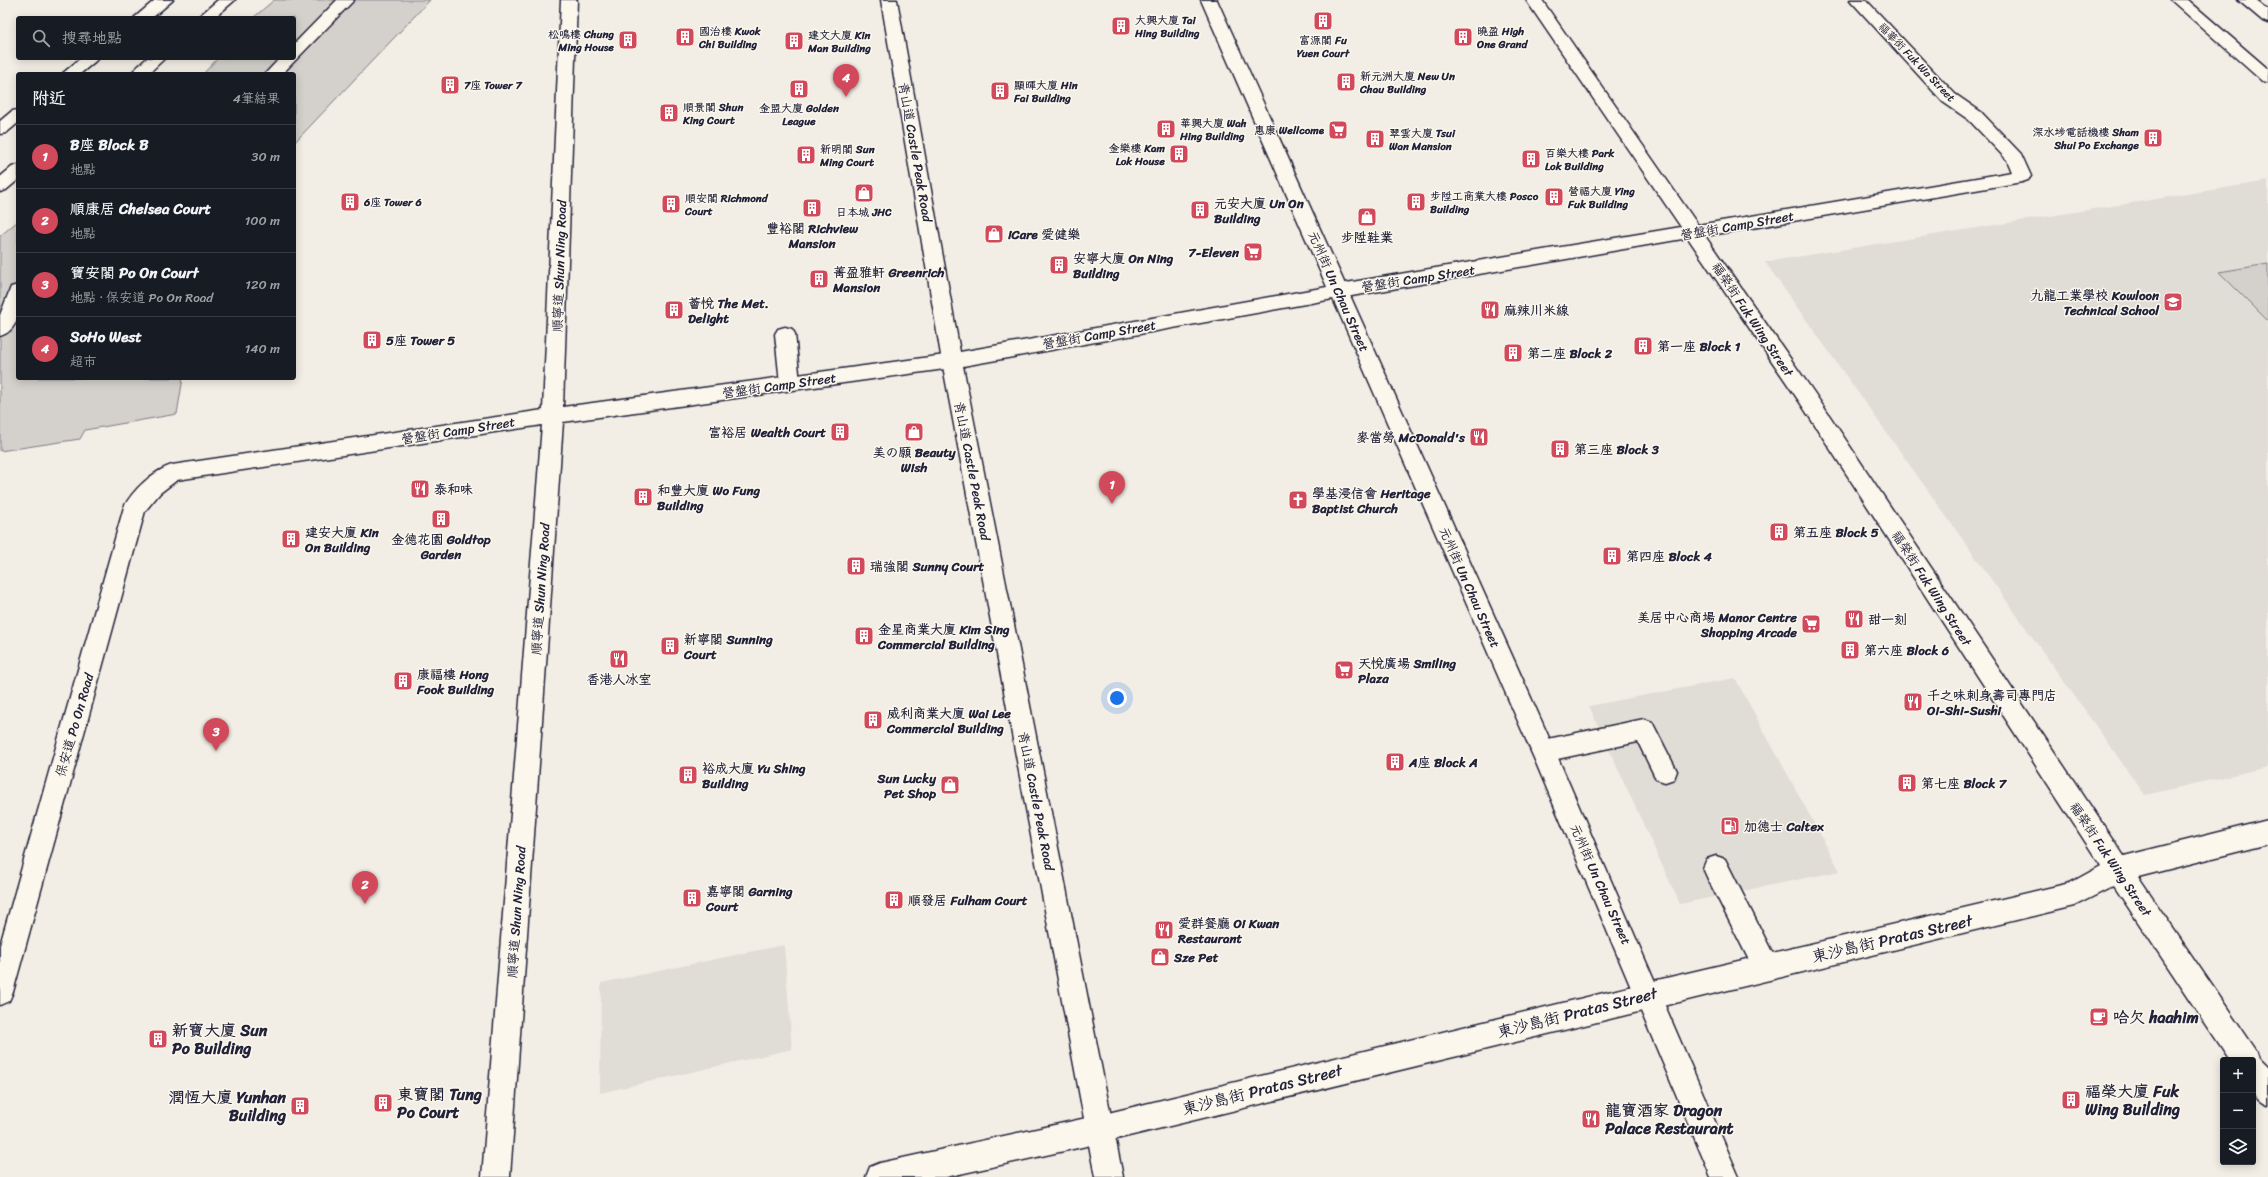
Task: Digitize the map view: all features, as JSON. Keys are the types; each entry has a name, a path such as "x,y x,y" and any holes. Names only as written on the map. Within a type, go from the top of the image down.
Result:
{"street":[{"path":"145,16 165,0"},
{"path":"207,16 226,0"},
{"path":"296,51 346,0"},
{"name":"順寧道 Shun Ning Road","path":"496,1177 553,416 569,0"},
{"name":"青山道 Castle Peak Road","path":"889,0 952,361 1109,1177"},
{"name":"元州街 Un Chau Street","path":"1209,0 1340,291 1543,751 1649,994 1725,1177"},
{"name":"福榮街 Fuk Wing Street","path":"1534,0 1808,399 2118,870 2244,1057"},
{"name":"福華街 Fuk Wa Street","path":"1858,0 1949,98 1975,116 2015,158 2022,176"},
{"path":"2179,0 2268,77"},
{"path":"2246,0 2268,18"},
{"path":"73,72 88,60"},
{"path":"140,72 155,60"},
{"path":"275,72 287,60"},
{"path":"0,129 16,117"},
{"path":"0,186 16,174"},
{"name":"營盤街 Camp Street","path":"172,474 553,416 952,361 1340,291 2022,176"},
{"path":"0,294 16,290"},
{"path":"0,329 8,322 16,296"},
{"path":"785,334 790,383"},
{"name":"保安道 Po On Road","path":"0,992 135,507 153,487 172,474"},
{"path":"1543,751 1644,730 1666,771"},
{"name":"東沙島街 Pratas Street","path":"880,1177 1100,1128 1649,994 2074,894 2118,870 2268,832"},
{"path":"1716,868 1766,967"},
{"path":"2256,1074 2268,1092"}],"shaded area":[{"path":"274,0 430,0 296,141 296,72 205,72 216,60 296,60 296,16 255,16"},
{"path":"2268,181 2268,767 2145,795 1765,262"},
{"path":"16,223 16,380 183,380 177,414 85,430 80,439 0,451 0,236"},
{"path":"2268,264 2268,321 2219,272"},
{"name":"加德士 Caltex","path":"1735,678 1840,871 1680,904 1589,706"},
{"path":"784,945 792,1049 600,1093 601,983"}],"place":[{"name":"富源閣 Fu Yuen Court","path":"1323,21"},
{"name":"大興大廈 Tai Hing Building","path":"1121,26"},
{"name":"國治樓 Kwok Chi Building","path":"685,37"},
{"name":"曉盈 High One Grand","path":"1463,37"},
{"name":"松鳴樓 Chung Ming House","path":"628,40"},
{"name":"建文大廈 Kin Man Building","path":"794,41"},
{"name":"新元洲大廈 New Un Chau Building","path":"1346,82"},
{"name":"7座 Tower 7","path":"450,85"},
{"name":"金盟大廈 Golden League","path":"799,89"},
{"name":"顯暉大廈 Hin Fai Building","path":"1000,91"},
{"name":"SoHo West","path":"846,97"},
{"name":"順景閣 Shun King Court","path":"669,113"},
{"name":"華興大廈 Wah Hing Building","path":"1166,129"},
{"name":"惠康 Wellcome","path":"1338,130"},
{"name":"深水埗電話機樓 Sham Shui Po Exchange","path":"2153,138"},
{"name":"翠雲大廈 Tsui Wan Mansion","path":"1375,139"},
{"name":"金樂樓 Kam Lok House","path":"1179,154"},
{"name":"新明閣 Sun Ming Court","path":"806,155"},
{"name":"百樂大樓 Park Lok Building","path":"1531,159"},
{"name":"日本城 JHC","path":"864,193"},
{"name":"營福大廈 Ying Fuk Building","path":"1554,197"},
{"name":"6座 Tower 6","path":"350,202"},
{"name":"步陞工商業大樓 Posco Building","path":"1416,202"},
{"name":"順安閣 Richmond Court","path":"671,204"},
{"name":"豐裕閣 Richview Mansion","path":"812,208"},
{"name":"元安大廈 Un On Building","path":"1200,210"},
{"name":"步陞鞋業","path":"1367,217"},
{"name":"iCare 愛健樂","path":"994,234"},
{"name":"7-Eleven","path":"1253,252"},
{"name":"安寧大廈 On Ning Building","path":"1059,265"},
{"name":"菁盈雅軒 Greenrich Mansion","path":"819,279"},
{"name":"九龍工業學校 Kowloon Technical School","path":"2173,302"},
{"name":"薈悅 The Met. Delight","path":"674,310"},
{"name":"麻辣川米線","path":"1490,310"},
{"name":"5座 Tower 5","path":"372,340"},
{"name":"第一座 Block 1","path":"1643,346"},
{"name":"第二座 Block 2","path":"1513,353"},
{"name":"富裕居 Wealth Court","path":"840,432"},
{"name":"美の願 Beauty Wish","path":"914,432"},
{"name":"麥當勞 McDonald's","path":"1479,437"},
{"name":"第三座 Block 3","path":"1560,449"},
{"name":"泰和味","path":"420,489"},
{"name":"和豐大廈 Wo Fung Building","path":"643,497"},
{"name":"學基浸信會 Heritage Baptist Church","path":"1298,500"},
{"name":"B座 Block B","path":"1112,504"},
{"name":"金德花園 Goldtop Garden","path":"441,519"},
{"name":"第五座 Block 5","path":"1779,532"},
{"name":"建安大廈 Kin On Building","path":"291,539"},
{"name":"第四座 Block 4","path":"1612,556"},
{"name":"瑞強閣 Sunny Court","path":"856,566"},
{"name":"甜一刻","path":"1854,619"},
{"name":"美居中心商場 Manor Centre Shopping Arcade","path":"1811,624"},
{"name":"金星商業大廈 Kim Sing Commercial Building","path":"864,636"},
{"name":"新寧閣 Sunning Court","path":"670,646"},
{"name":"第六座 Block 6","path":"1850,650"},
{"name":"香港人冰室","path":"619,659"},
{"name":"天悅廣場 Smiling Plaza","path":"1344,670"},
{"name":"康福樓 Hong Fook Building","path":"403,681"},
{"name":"千之味刺身壽司專門店 Oi-Shi-Sushi","path":"1913,702"},
{"name":"威利商業大廈 Wai Lee Commercial Building","path":"873,720"},
{"name":"寶安閣 Po On Court","path":"216,751"},
{"name":"A座 Block A","path":"1395,762"},
{"name":"裕成大廈 Yu Shing Building","path":"688,775"},
{"name":"第七座 Block 7","path":"1907,783"},
{"name":"Sun Lucky Pet Shop","path":"950,785"},
{"name":"加德士 Caltex","path":"1730,826"},
{"name":"嘉寧閣 Garning Court","path":"692,898"},
{"name":"順發居 Fulham Court","path":"894,900"},
{"name":"順康居 Chelsea Court","path":"365,904"},
{"name":"愛群餐廳 Oi Kwan Restaurant","path":"1164,930"},
{"name":"Sze Pet","path":"1160,957"},
{"name":"哈欠 haahim","path":"2099,1017"},
{"name":"新寶大廈 Sun Po Building","path":"158,1039"},
{"name":"福榮大廈 Fuk Wing Building","path":"2071,1100"},
{"name":"東寶閣 Tung Po Court","path":"383,1103"},
{"name":"潤恆大廈 Yunhan Building","path":"300,1106"},
{"name":"龍寶酒家 Dragon Palace Restaurant","path":"1591,1119"}]}
